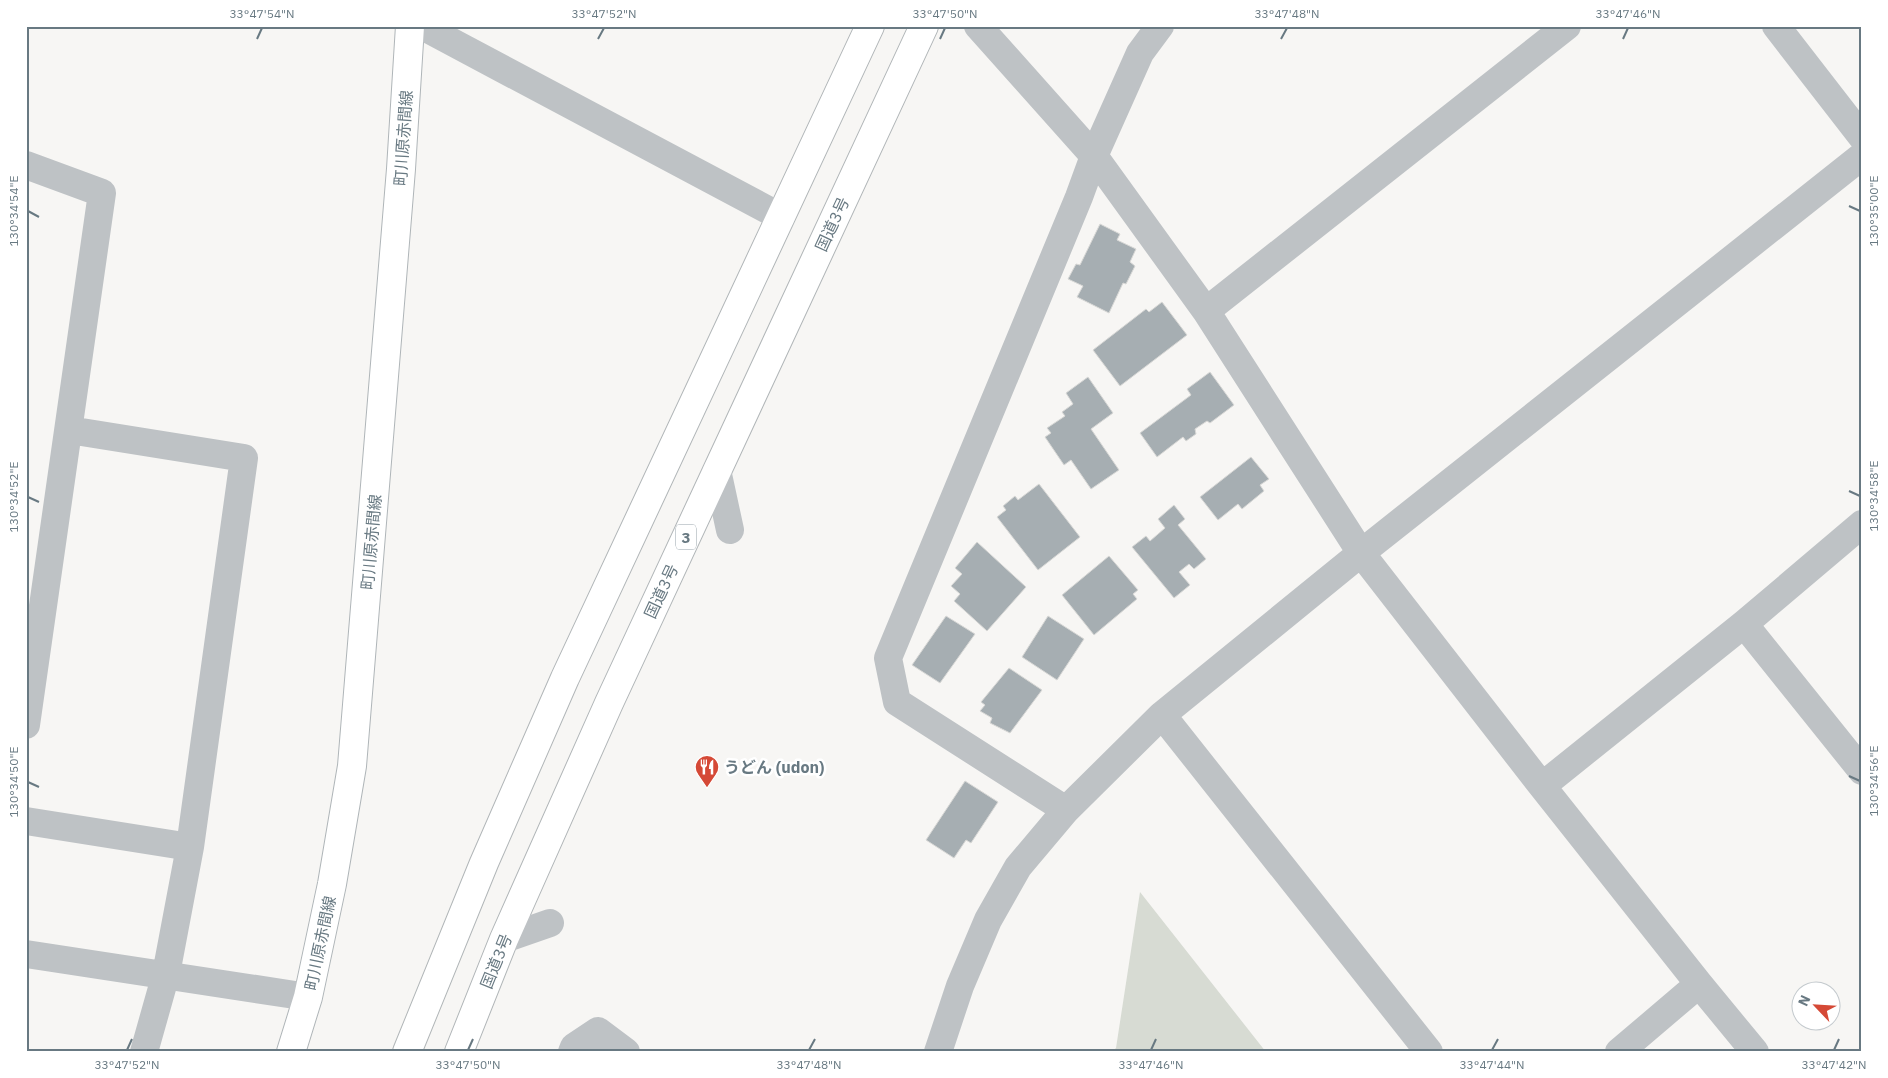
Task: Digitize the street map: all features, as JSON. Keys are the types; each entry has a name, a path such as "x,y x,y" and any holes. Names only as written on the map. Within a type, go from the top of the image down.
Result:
{"main road":[{"name":"町川原赤間線","path":"291,1052 308,997 332,884 352,766 396,228 410,26"},
{"path":"407,1052 484,863 565,678 870,26"},
{"name":"国道3号","path":"458,1052 504,939 609,703 924,26"}],"street":[{"path":"422,26 781,217"},
{"path":"978,26 1094,156 1206,311 1362,553 1542,786 1755,1052"},
{"path":"1066,810 897,702 888,658 1079,197 1094,156 1140,54 1160,26"},
{"path":"1206,311 1566,26"},
{"path":"1776,26 1862,138"},
{"path":"938,1052 960,986 988,920 1018,867 1066,810 1162,715 1362,553 1862,156"},
{"path":"26,165 102,193 26,725"},
{"path":"69,430 244,458 190,846 166,974 144,1052"},
{"path":"717,470 730,530"},
{"path":"1542,786 1744,624 1862,524"},
{"path":"1744,624 1862,771"},
{"path":"1162,715 1429,1052"},
{"path":"26,821 190,846"},
{"path":"504,939 550,923"},
{"path":"26,954 308,997"},
{"path":"1619,1052 1700,984"},
{"path":"572,1052 574,1046 598,1030 626,1052"}],"shaded area":[{"path":"1140,892 1266,1052 1112,1052 1116,1048"}],"building":[{"path":"1100,224 1120,234 1117,240 1136,249 1130,262 1135,266 1126,284 1123,283 1109,313 1077,297 1083,286 1068,279 1076,264 1080,265"},
{"path":"1162,302 1187,335 1120,386 1093,350 1146,309 1149,312"},
{"path":"1210,372 1234,405 1210,423 1207,421 1195,429 1196,434 1186,441 1183,437 1157,457 1140,433 1191,395 1187,389"},
{"path":"1088,377 1113,413 1091,429 1119,470 1091,489 1071,460 1064,465 1045,437 1051,433 1047,428 1065,416 1062,412 1073,404 1066,393"},
{"path":"1251,457 1269,479 1260,485 1264,491 1242,509 1238,504 1218,520 1200,497"},
{"path":"1039,484 1080,537 1038,570 997,517 1006,510 1003,506 1015,496 1018,500"},
{"path":"1174,505 1185,519 1178,525 1206,559 1194,569 1189,564 1179,572 1190,585 1174,598 1132,547 1146,536 1150,541 1165,528 1158,519"},
{"path":"977,542 1026,587 987,631 954,601 960,594 951,586 962,574 955,568"},
{"path":"1109,556 1138,590 1133,594 1137,599 1094,635 1062,595"},
{"path":"946,616 975,634 940,683 912,665"},
{"path":"1048,616 1084,639 1057,680 1022,657"},
{"path":"1009,668 1042,690 1010,733 990,723 992,718 980,711 985,705 981,702"},
{"path":"965,781 998,802 971,843 966,840 954,858 926,840"}],"place":[{"name":"うどん (udon)","path":"707,788"}]}
